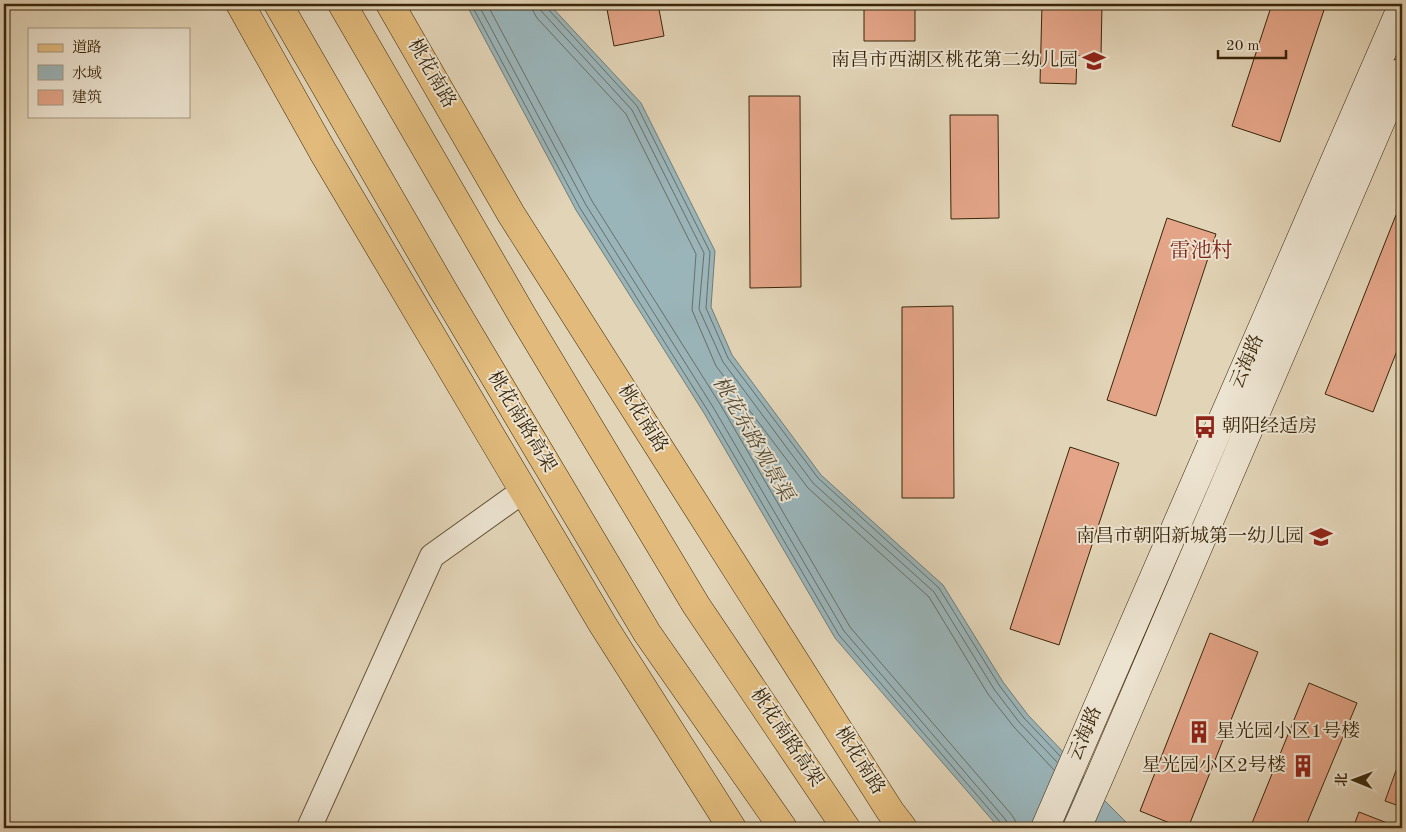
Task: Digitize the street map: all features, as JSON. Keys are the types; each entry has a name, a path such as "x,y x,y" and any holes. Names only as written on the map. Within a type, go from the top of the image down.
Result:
{"main road":[{"path":"240,4 323,152 603,625 732,828"},
{"name":"桃花南路高架","path":"278,4 443,290 647,633 783,828"},
{"name":"桃花南路高架","path":"342,4 522,315 696,605 846,828"},
{"name":"桃花南路","path":"390,4 511,214 890,811 903,828"}],"street":[{"name":"云海路","path":"1045,828 1402,6"},
{"name":"云海路","path":"1077,828 1402,72"},
{"path":"309,828 432,556 523,490"}],"water":[{"name":"桃花东路观景渠","path":"466,4 549,4 641,103 715,251 711,307 732,355 821,475 943,585 1003,682 1028,715 1065,754 1092,788 1125,821 1129,828 999,828 835,638 704,413 576,210"}],"building":[{"path":"606,4 658,4 664,36 614,46"},
{"path":"864,4 915,4 915,41 864,41"},
{"path":"1042,4 1102,4 1101,56 1077,56 1076,84 1040,83"},
{"path":"1272,4 1326,4 1280,142 1232,126"},
{"path":"749,96 800,96 801,287 750,288"},
{"path":"950,115 998,115 999,218 951,219"},
{"path":"1396,215 1402,218 1402,338 1373,412 1325,394"},
{"path":"1167,218 1216,234 1156,416 1107,400"},
{"path":"953,306 954,498 902,498 902,307"},
{"path":"1070,447 1119,463 1059,645 1010,629"},
{"name":"星光园小区1号楼","path":"1210,633 1258,652 1188,828 1182,828 1140,811"},
{"name":"星光园小区2号楼","path":"1309,683 1357,703 1305,828 1250,828"},
{"path":"1402,754 1402,807 1385,801"},
{"path":"1359,812 1400,828 1353,828"}],"place":[{"name":"南昌市西湖区桃花第二幼儿园","path":"1094,61"},
{"name":"朝阳经适房","path":"1205,427"},
{"name":"南昌市朝阳新城第一幼儿园","path":"1321,537"},
{"name":"星光园小区1号楼","path":"1199,732"},
{"name":"星光园小区2号楼","path":"1303,766"}],"district":[{"name":"雷池村","path":"1201,251"}]}
